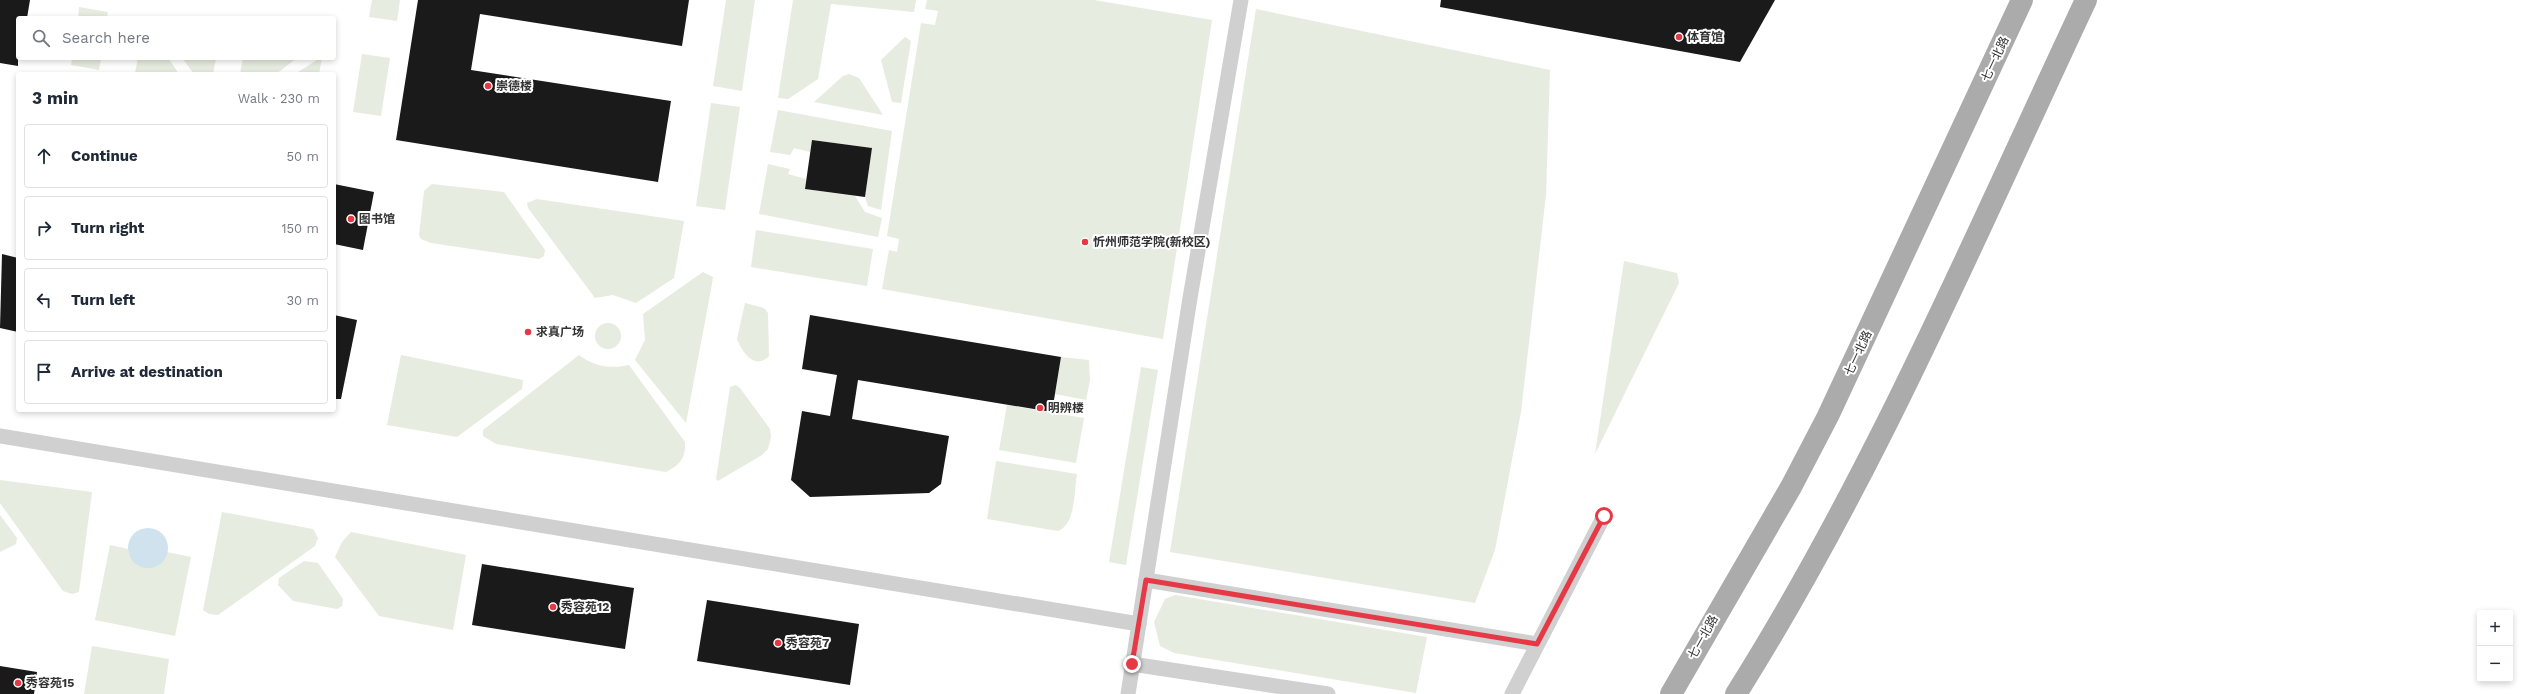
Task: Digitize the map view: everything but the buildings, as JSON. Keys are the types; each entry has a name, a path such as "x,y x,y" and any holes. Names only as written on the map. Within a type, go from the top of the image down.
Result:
{"main road":[{"name":"七一北路","path":"1671,694 1791,487 1828,416 2022,0"},
{"path":"1736,694 1768,643 1882,435 2086,0"}],"street":[{"path":"1128,694 1190,298 1241,0"},
{"path":"0,436 1139,624"},
{"path":"1512,694 1604,516"},
{"path":"1146,580 1537,644"},
{"path":"1132,664 1328,694"}],"shaded area":[{"path":"372,0 400,0 397,21 369,17"},
{"path":"726,0 755,0 742,91 713,86"},
{"path":"793,0 916,0 914,12 831,4 818,79 788,99 778,98"},
{"path":"927,0 1094,0 1212,20 1163,339 882,289 889,250 897,252 899,239 887,236 921,23 935,25 938,11 925,9"},
{"path":"79,7 108,12 107,16 78,16"},
{"path":"1256,9 1550,70 1546,195 1521,412 1495,550 1475,603 1170,552"},
{"path":"905,37 911,41 901,103 892,102 881,60"},
{"path":"362,54 390,58 381,116 353,112"},
{"path":"72,60 101,60 99,70 71,65"},
{"path":"138,60 169,60 178,72 135,72"},
{"path":"184,60 216,60 213,72 192,72"},
{"path":"243,60 294,60 279,72 240,72"},
{"path":"317,60 322,60 319,72 298,72"},
{"path":"849,74 859,78 883,115 814,102 843,76"},
{"path":"711,103 740,107 725,210 696,206"},
{"path":"778,110 892,131 881,210 868,206 865,197 872,148 812,140 810,152 794,148 790,155 770,152"},
{"path":"768,164 790,169 788,174 806,179 805,189 855,196 865,212 882,218 878,237 759,214"},
{"path":"432,184 504,192 545,250 544,256 539,259 431,243 421,239 419,235 424,191"},
{"path":"537,199 684,221 674,278 636,303 613,295 595,298 528,208 527,203"},
{"path":"756,230 873,249 867,286 751,267"},
{"path":"1624,261 1677,273 1679,283 1595,454"},
{"path":"703,272 713,277 686,423 635,360 645,340 643,314"},
{"path":"745,303 764,308 768,313 769,356 764,360 754,361 746,355 737,339"},
{"path":"608,323 617,327 621,336 617,345 608,349 599,345 595,336 599,327"},
{"path":"401,355 523,380 522,389 457,437 387,425"},
{"path":"579,355 591,362 603,366 616,367 629,365 685,442 683,457 675,467 666,472 496,444 483,436 483,430"},
{"path":"1061,357 1089,360 1090,380 1086,400 1055,394"},
{"path":"1141,367 1158,370 1126,565 1109,562"},
{"path":"736,385 740,388 770,429 771,437 768,449 762,455 718,481 716,479 730,387"},
{"path":"1007,405 1084,418 1076,463 999,450"},
{"path":"996,461 1077,474 1073,506 1068,522 1064,527 1058,531 987,519"},
{"path":"0,480 92,492 79,592 72,594 63,591 0,503"},
{"path":"222,512 313,529 318,538 315,546 218,615 209,614 203,610"},
{"path":"0,515 17,538 16,544 0,552"},
{"path":"351,532 466,555 453,630 379,616 335,557 342,542"},
{"path":"110,545 128,549 129,555 158,565 167,552 191,557 175,636 95,620"},
{"path":"304,561 318,563 343,599 342,606 337,609 293,601 278,585 279,578"},
{"path":"1175,595 1427,637 1416,693 1174,653 1160,646 1154,622 1165,599"},
{"path":"92,646 169,659 164,694 84,694"}],"water":[{"path":"148,528 156,530 162,534 166,540 168,548 166,556 162,562 156,566 148,568 140,566 134,562 130,556 128,548 130,540 134,534 140,530"}],"place":[{"name":"体育馆","path":"1679,37"},
{"name":"崇德楼","path":"488,86"},
{"name":"图书馆","path":"351,219"},
{"name":"忻州师范学院(新校区)","path":"1085,242"},
{"name":"求真广场","path":"528,332"},
{"name":"明辨楼","path":"1040,408"},
{"name":"秀容苑12","path":"553,607"},
{"name":"秀容苑7","path":"778,643"},
{"name":"秀容苑15","path":"18,683"}],"route":[{"path":"1132,664 1146,580 1537,644 1604,516"}]}
